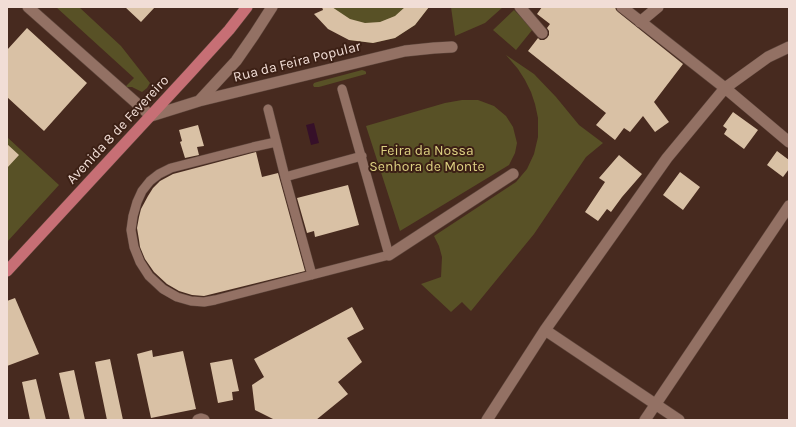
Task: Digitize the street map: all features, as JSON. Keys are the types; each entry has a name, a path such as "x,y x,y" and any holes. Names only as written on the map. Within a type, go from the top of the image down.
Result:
{"main road":[{"name":"Avenida 8 de Fevereiro","path":"7,271 151,116 229,30 247,7"}],"street":[{"path":"28,7 151,116"},
{"path":"199,101 236,61 272,7"},
{"path":"520,7 542,33"},
{"path":"622,7 725,88 789,142"},
{"path":"640,22 658,7"},
{"name":"Rua da Feira Popular","path":"151,116 199,101 405,51 452,47"},
{"path":"487,420 545,330 666,158 725,88 768,57 789,47"},
{"path":"342,90 389,255"},
{"path":"268,109 312,275"},
{"path":"276,142 171,168 159,174 150,181 142,191 133,216 131,230 134,247 140,262 149,276 163,289 177,297 191,301 204,302 389,255 513,174"},
{"path":"285,177 362,156"},
{"path":"645,420 789,206"},
{"path":"545,330 679,420"},
{"path":"198,420 204,420"}],"green space":[{"path":"56,7 79,7 121,46 150,83 147,88 142,92 132,87 125,87 134,78"},
{"path":"322,7 429,7 415,25 395,38 373,43 349,40"},
{"path":"451,7 503,7 485,23 455,36"},
{"path":"514,10 533,29 516,50 493,30"},
{"path":"506,55 534,74 556,97 579,125 603,143 586,157 534,234 471,311 462,302 451,312 421,284 441,277 442,257 434,236 516,182 527,169 534,154 538,137 538,118 531,92 518,69"},
{"path":"362,70 366,72 366,74 319,87 314,87 313,85 317,82"},
{"name":"Feira da Nossa Senhora de Monte","path":"462,100 478,100 494,106 506,116 513,127 517,143 515,153 509,165 400,231 366,126 445,103"},
{"path":"7,137 59,185 7,242"}],"shaded area":[{"path":"314,123 319,143 311,145 306,125"}],"building":[{"path":"125,7 155,7 141,22"},
{"path":"322,7 332,7 350,19 365,23 380,22 395,16 405,7 429,7 415,25 395,38 373,43 349,40 328,29 314,14 323,10"},
{"path":"542,7 615,7 618,12 683,64 654,102 669,122 655,132 643,116 630,132 624,128 615,140 596,125 606,113 528,51 538,38 540,40 544,40 549,35 547,28 550,24 537,14"},
{"path":"27,28 87,83 44,131 7,97 7,50"},
{"path":"733,112 758,130 744,149 724,134 727,129 723,126"},
{"path":"198,125 204,146 197,147 199,155 185,158 180,142 182,141 179,130"},
{"path":"7,144 19,155 7,168"},
{"path":"777,151 789,160 789,169 783,177 767,165"},
{"path":"256,152 262,177 278,173 305,271 204,296 192,295 179,291 167,284 154,272 145,259 140,247 137,228 141,209 153,188 160,181 173,174"},
{"path":"619,155 642,174 611,212 607,209 598,221 585,212 605,182 599,178"},
{"path":"680,172 700,187 683,210 663,195"},
{"path":"348,185 359,225 315,237 314,231 307,233 297,198"},
{"path":"15,298 39,354 7,366 7,301"},
{"path":"352,307 364,329 347,338 362,362 338,382 348,394 316,420 275,420 255,410 252,385 264,377 254,359"},
{"path":"152,350 153,357 183,351 196,409 151,418 137,354"},
{"path":"110,359 123,420 107,420 95,362"},
{"path":"232,359 239,391 232,392 233,400 218,403 210,363"},
{"path":"74,370 85,420 70,420 59,373"},
{"path":"36,379 46,420 30,420 22,382"}]}
